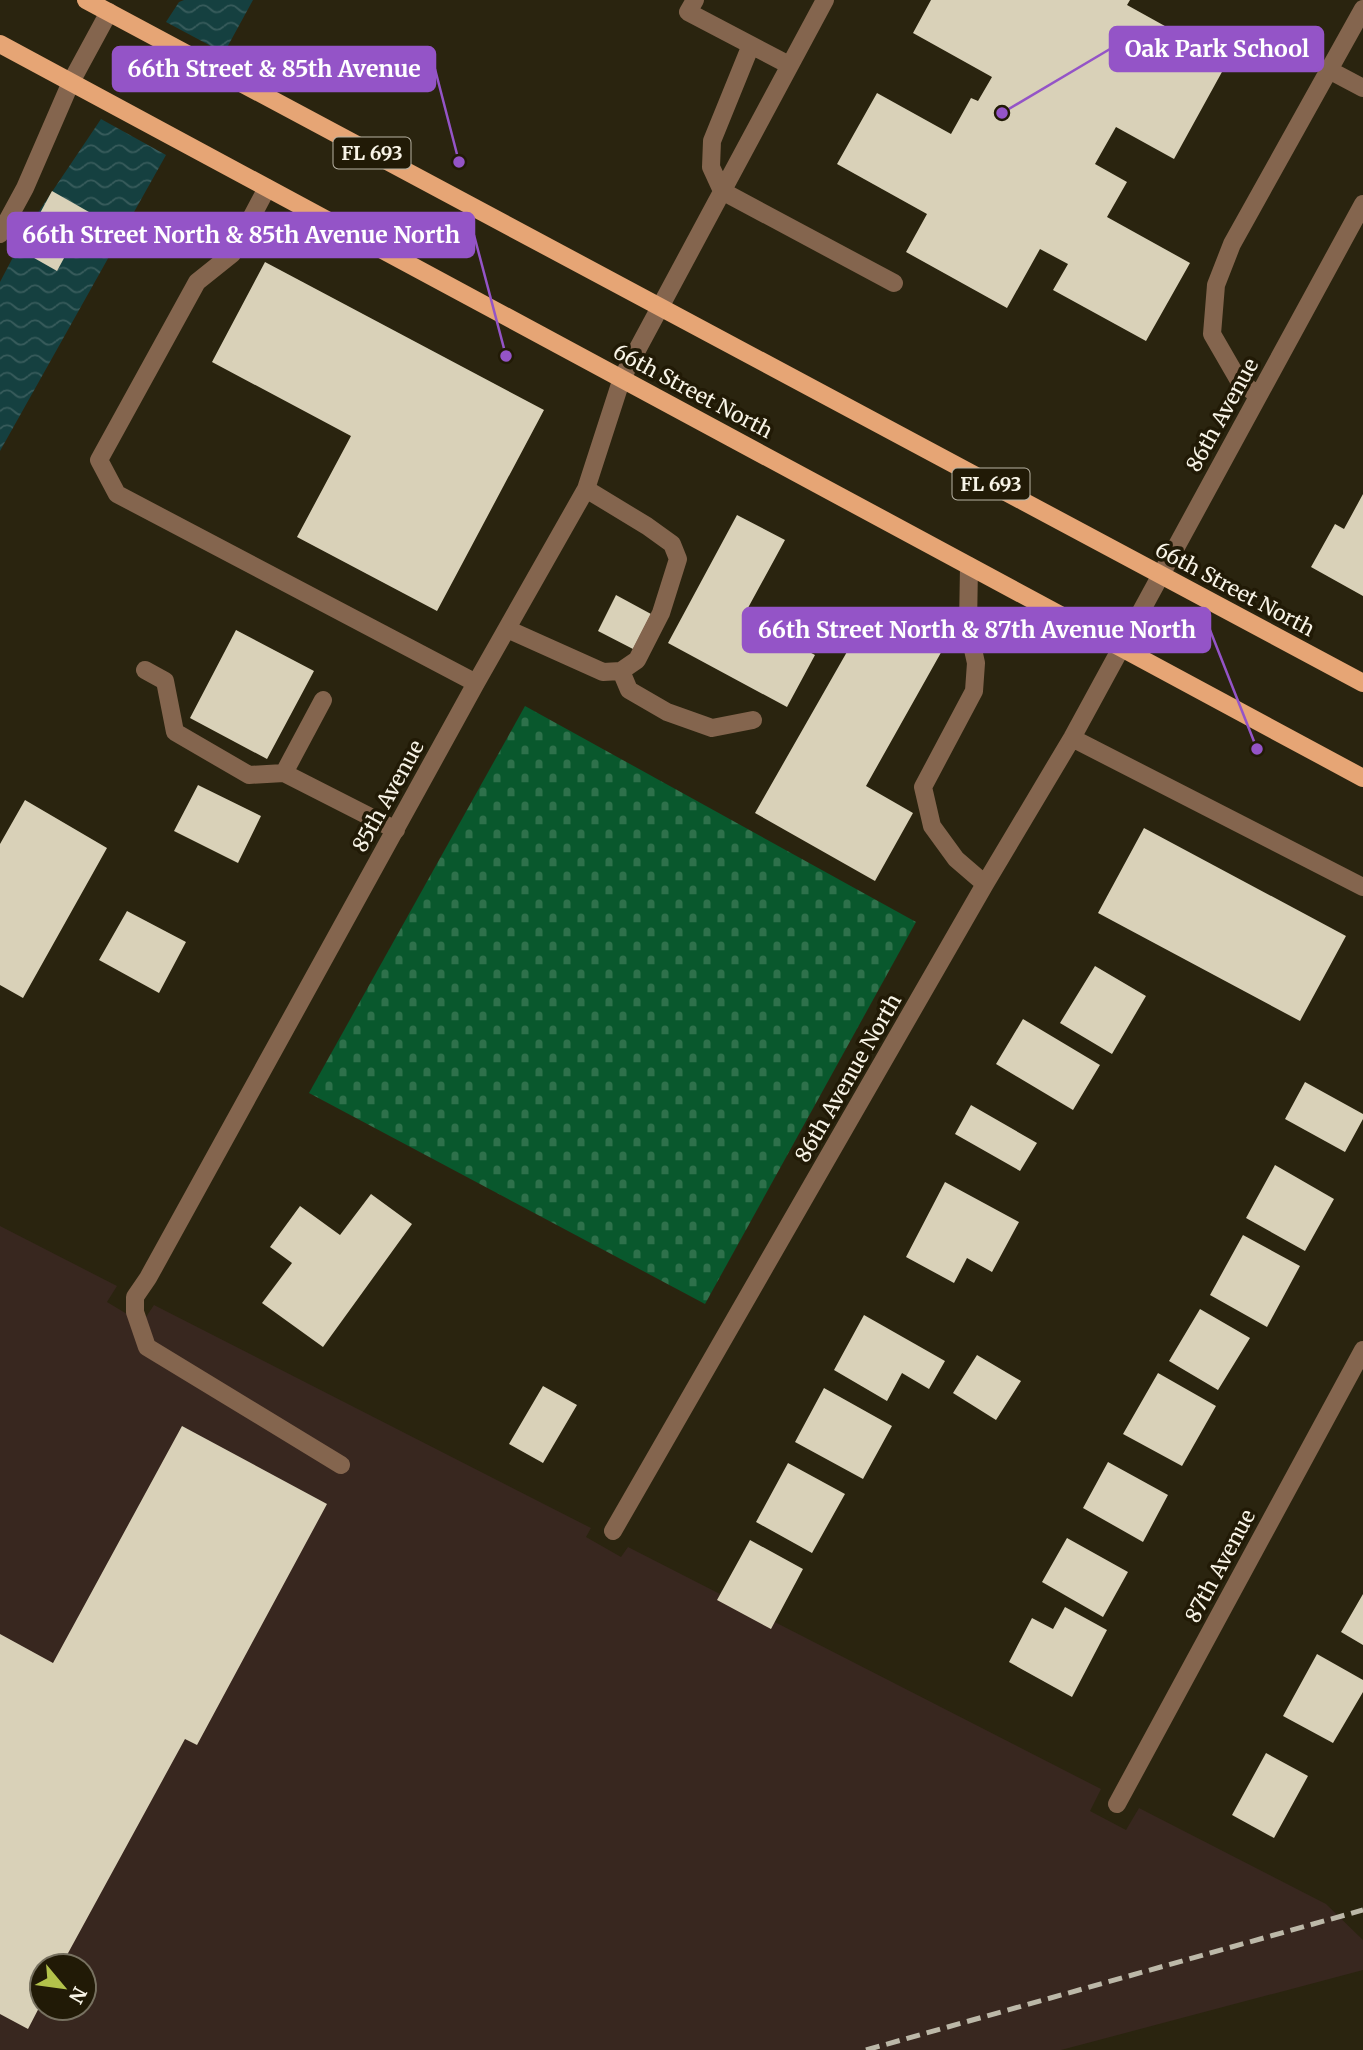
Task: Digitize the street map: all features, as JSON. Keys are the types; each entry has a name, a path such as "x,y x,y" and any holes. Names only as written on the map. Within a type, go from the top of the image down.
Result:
{"main road":[{"name":"66th Street North","path":"86,0 1363,683"},
{"name":"66th Street North","path":"0,44 1363,778"}],"street":[{"path":"695,0 688,12 789,65"},
{"name":"85th Avenue","path":"341,1465 147,1347 135,1312 135,1297 586,489 622,378 825,0"},
{"path":"1258,396 1237,379 1212,334 1216,285 1232,244 1363,9"},
{"path":"0,234 7,203 25,188 71,82 109,12"},
{"path":"751,45 712,141 711,167 722,191 894,283"},
{"path":"1329,70 1363,88"},
{"path":"267,188 232,254 197,282 99,460 117,494 476,683"},
{"name":"86th Avenue","path":"1122,648 1363,204"},
{"path":"507,629 603,672 621,671 637,660 661,613 678,559 672,544 586,489"},
{"path":"969,566 968,627 976,663 974,691 923,787 932,826 956,859 985,884"},
{"name":"86th Avenue North","path":"613,1531 1122,648"},
{"path":"145,670 165,681 174,732 248,775 284,773 396,831"},
{"path":"621,671 629,690 667,712 712,728 753,720"},
{"path":"284,773 323,700"},
{"path":"1072,738 1363,887"},
{"name":"87th Avenue","path":"1116,1804 1363,1351"}],"shaded area":[{"path":"0,1226 117,1286 107,1302 142,1323 154,1305 591,1528 586,1537 621,1557 628,1547 1101,1789 1090,1811 1126,1830 1139,1808 1326,1904 1363,1940 1363,1970 1061,2050 0,2050"}],"green space":[{"path":"525,706 916,922 705,1304 309,1093"}],"water":[{"path":"253,0 224,53 166,22 179,2"},
{"path":"101,119 166,155 0,451 0,282 31,223"}],"building":[{"path":"931,0 1130,0 1127,5 1228,61 1174,159 1116,127 1095,164 1127,182 1107,217 1190,263 1146,341 1053,290 1068,264 1040,249 1007,308 906,252 927,214 837,164 877,93 951,134 971,98 978,101 992,77 913,33"},
{"path":"52,191 89,212 57,271 20,250"},
{"path":"265,262 544,410 437,611 297,537 351,436 212,362"},
{"path":"1363,494 1363,596 1311,567 1335,524 1344,529"},
{"path":"737,515 785,540 743,617 815,655 787,707 668,643"},
{"path":"616,595 651,614 633,649 598,631"},
{"path":"872,608 943,649 866,786 913,813 875,881 755,813"},
{"path":"236,630 314,671 267,759 190,718"},
{"path":"198,785 261,816 238,863 174,831"},
{"path":"25,800 107,848 23,998 0,985 0,844"},
{"path":"1144,828 1346,936 1300,1021 1098,913"},
{"path":"127,911 186,942 159,993 99,960"},
{"path":"1095,966 1146,996 1112,1054 1060,1023"},
{"path":"1023,1019 1100,1065 1073,1110 996,1064"},
{"path":"1305,1082 1363,1114 1363,1119 1345,1152 1285,1119"},
{"path":"971,1105 1037,1143 1020,1171 955,1134"},
{"path":"1275,1165 1334,1199 1305,1251 1246,1218"},
{"path":"945,1182 1019,1222 992,1272 967,1258 954,1283 906,1257"},
{"path":"371,1194 412,1224 323,1347 262,1303 292,1263 270,1247 300,1206 340,1235"},
{"path":"1243,1235 1300,1266 1267,1327 1210,1295"},
{"path":"1200,1309 1250,1338 1218,1390 1169,1361"},
{"path":"864,1315 945,1361 929,1389 902,1373 887,1401 834,1370"},
{"path":"977,1355 1021,1381 996,1420 953,1393"},
{"path":"1158,1373 1216,1406 1182,1466 1123,1434"},
{"path":"543,1386 577,1405 543,1463 509,1444"},
{"path":"824,1388 892,1426 863,1479 795,1442"},
{"path":"182,1426 327,1504 197,1745 185,1739 69,1952 28,1952 28,2022 32,2022 28,2029 0,2014 0,1634 53,1663"},
{"path":"1108,1462 1168,1495 1143,1542 1083,1508"},
{"path":"788,1463 845,1494 812,1553 756,1522"},
{"path":"1067,1538 1128,1572 1103,1617 1042,1582"},
{"path":"750,1540 803,1569 771,1629 717,1600"},
{"path":"1363,1594 1363,1645 1341,1632"},
{"path":"1065,1607 1107,1630 1072,1697 1009,1662 1032,1618 1053,1629"},
{"path":"1317,1654 1363,1680 1363,1692 1333,1743 1283,1716"},
{"path":"1266,1753 1308,1776 1274,1838 1232,1815"}],"railway":[{"path":"866,2050 1363,1910"}],"place":[{"name":"Oak Park School","path":"1002,113"},
{"name":"66th Street & 85th Avenue","path":"459,162"},
{"name":"66th Street North & 85th Avenue North","path":"506,356"},
{"name":"66th Street North & 87th Avenue North","path":"1257,749"}]}
